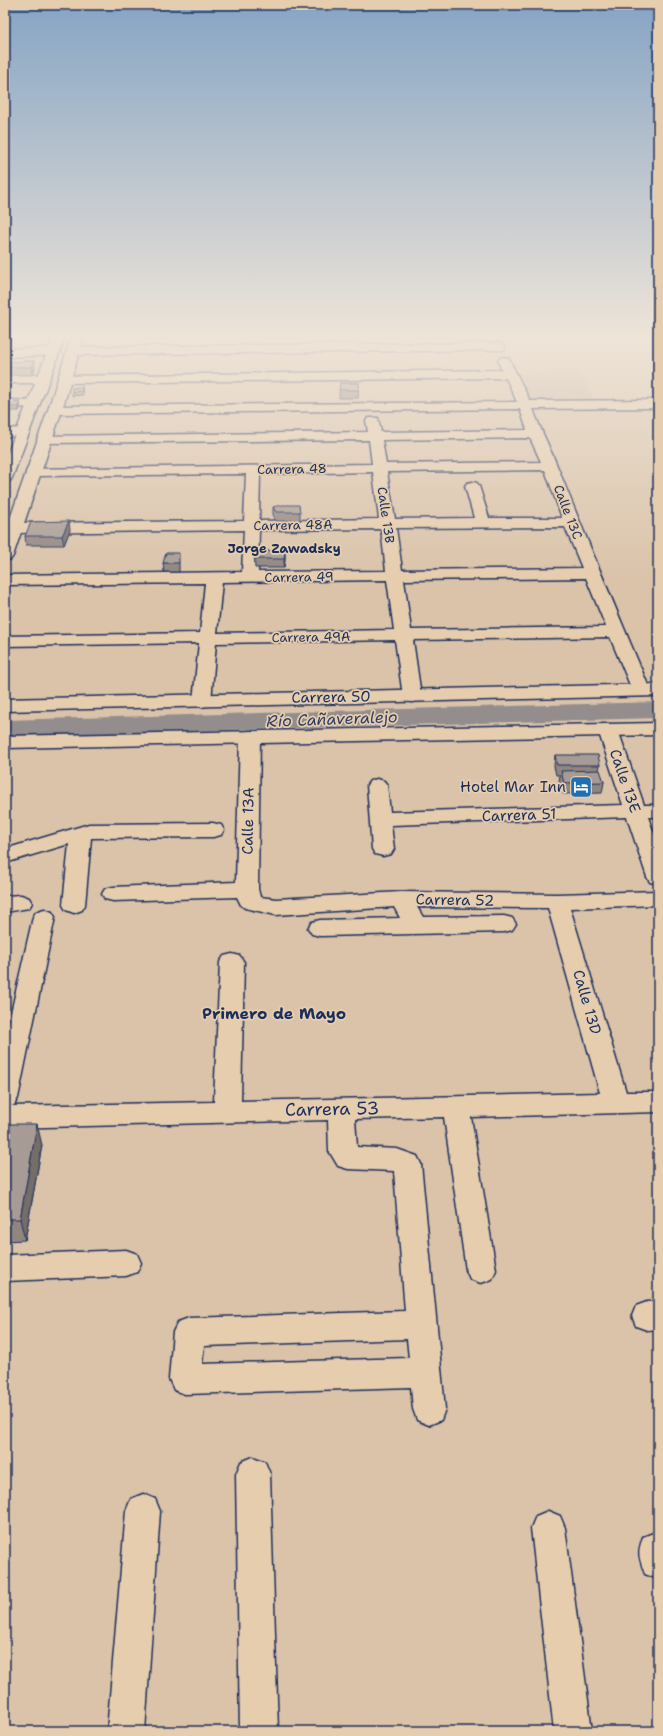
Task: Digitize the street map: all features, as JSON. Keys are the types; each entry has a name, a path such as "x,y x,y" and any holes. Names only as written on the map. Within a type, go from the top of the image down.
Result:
{"street":[{"path":"6,471 29,416"},
{"path":"5,556 10,536 54,416"},
{"path":"224,454 230,416"},
{"name":"Calle 13B","path":"371,416 412,696"},
{"name":"Calle 13C","path":"529,416 617,632 650,690"},
{"path":"5,432 23,432"},
{"path":"44,439 224,454 374,435 535,434"},
{"name":"Carrera 48","path":"33,472 224,454 254,470 550,466"},
{"path":"250,578 254,470"},
{"path":"472,486 483,523"},
{"name":"Carrera 48A","path":"10,536 26,527 571,522"},
{"name":"Carrera 49","path":"5,580 592,573"},
{"path":"202,701 214,578"},
{"name":"Carrera 49A","path":"5,641 617,632"},
{"name":"Carrera 50","path":"5,705 650,690"},
{"path":"5,742 658,729"},
{"name":"Calle 13E","path":"608,730 658,877"},
{"name":"Calle 13A","path":"250,737 250,896"},
{"path":"5,758 45,746 77,741"},
{"path":"377,785 382,849"},
{"name":"Carrera 51","path":"380,819 658,811"},
{"path":"5,856 89,831 213,830"},
{"path":"74,905 81,833"},
{"name":"Carrera 52","path":"114,894 250,896 276,907 401,899 557,901 658,898"},
{"path":"401,899 416,926"},
{"name":"Calle 13D","path":"557,901 616,1102"},
{"path":"5,1098 44,917"},
{"path":"320,928 504,924"},
{"path":"227,1112 232,962"},
{"name":"Carrera 53","path":"5,1117 658,1102"},
{"path":"456,1106 481,1270"},
{"path":"341,1109 343,1152 348,1158 397,1160 407,1164 429,1409"},
{"path":"5,1268 126,1263"},
{"path":"421,1325 189,1332 185,1379 425,1372"},
{"path":"253,1474 259,1731"},
{"path":"126,1731 143,1511"},
{"path":"548,1528 573,1731"}],"building":[{"path":"282,505 299,505 300,512 276,512 273,507"},
{"path":"69,521 62,536 25,536 31,522"},
{"path":"254,551 285,551 284,559 255,559"},
{"path":"166,553 179,553 179,563 163,563"},
{"path":"555,755 598,755 600,765 557,765"},
{"path":"600,770 604,782 564,783 561,771"},
{"path":"5,1124 37,1124 20,1219 5,1219"}],"waterway":[{"name":"Río Cañaveralejo","path":"5,728 658,710"}],"place":[{"name":"Hotel Mar Inn","path":"581,787"}],"district":[{"name":"Jorge Zawadsky","path":"284,548"},
{"name":"Primero de Mayo","path":"274,1013"}]}
